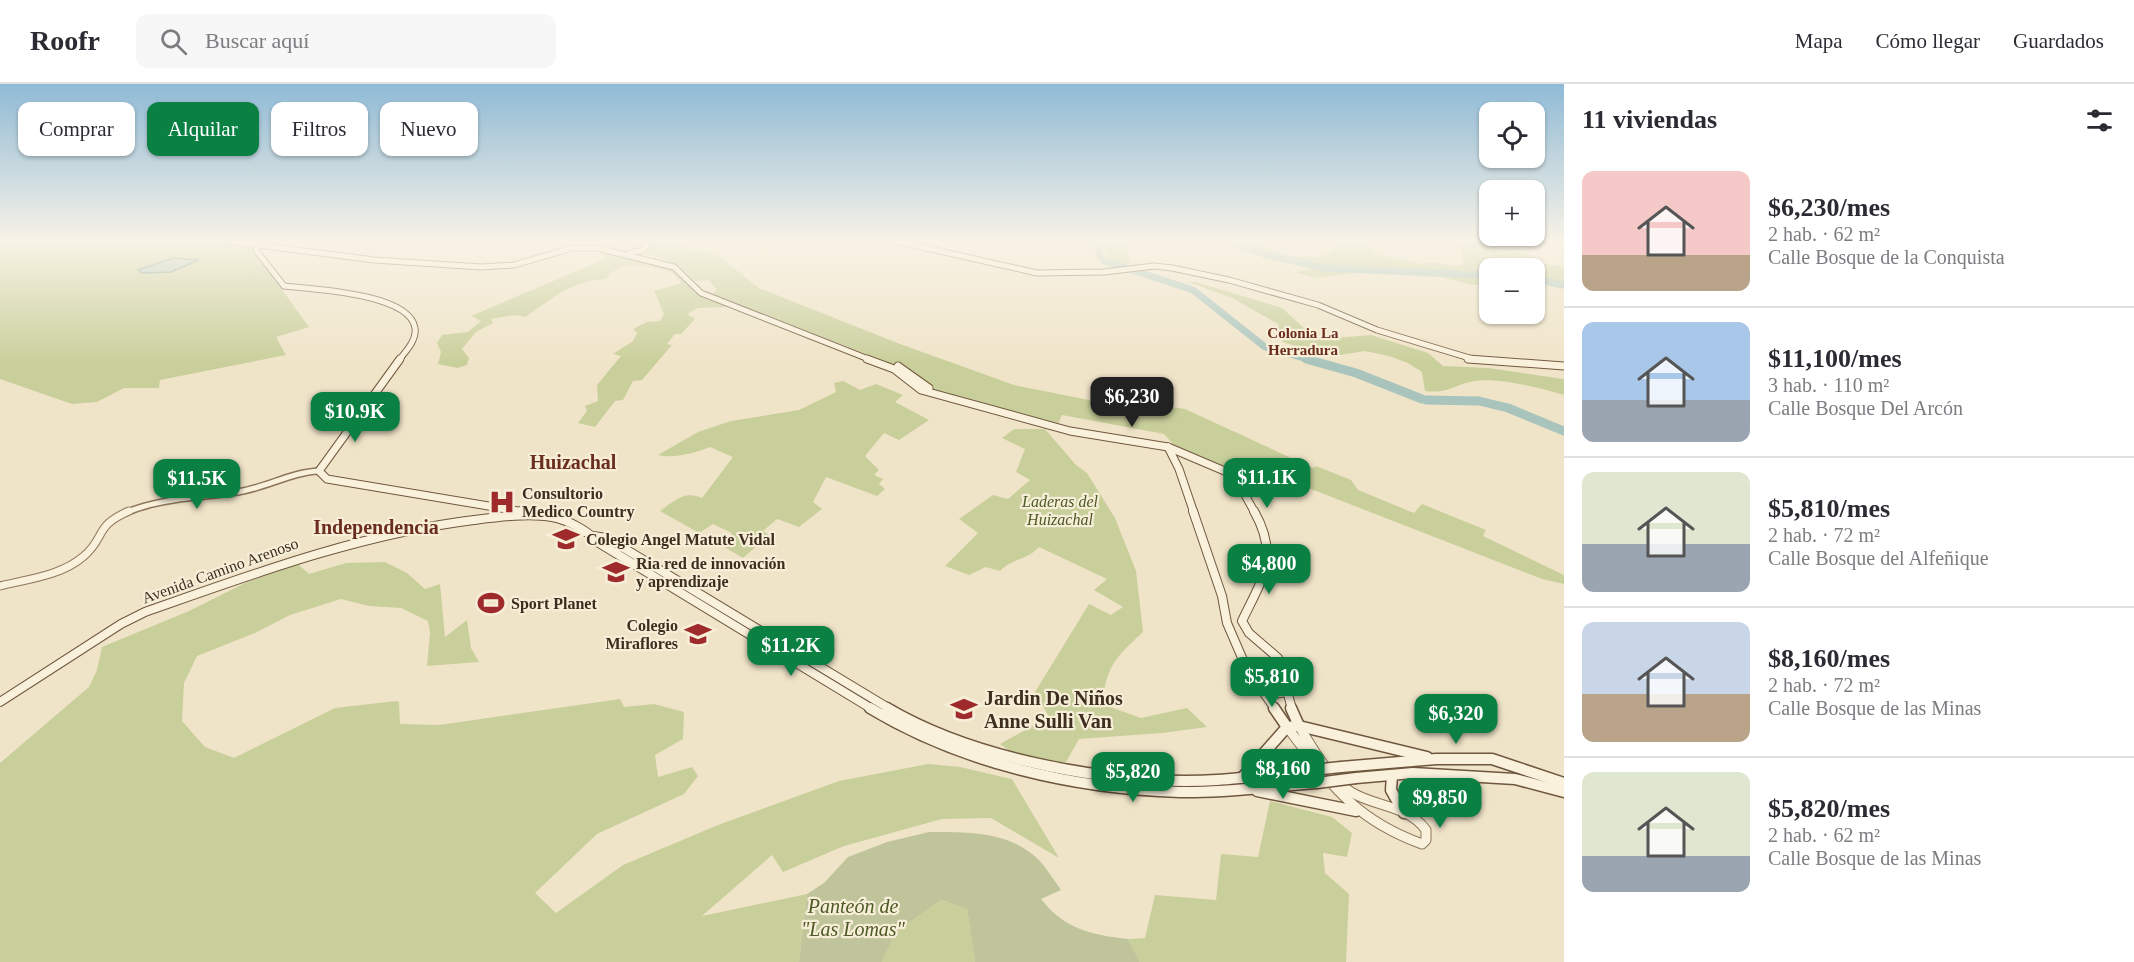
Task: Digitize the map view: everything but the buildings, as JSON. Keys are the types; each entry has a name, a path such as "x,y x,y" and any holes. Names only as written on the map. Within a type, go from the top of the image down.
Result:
{"main road":[{"path":"279,282 281,285 345,290 370,296 408,315 416,330 413,341 319,471 327,479 394,492 535,511 552,517"},
{"path":"689,282 700,293 894,369 921,390 1092,435 1168,447 1234,475 1257,516 1269,556 1266,572 1242,621 1252,637 1278,659 1292,713 1299,726"},
{"path":"1233,282 1330,309 1377,330 1455,356 1485,362 1564,366"},
{"path":"1246,282 1333,308 1382,329 1456,354 1546,364 1564,360"},
{"path":"1168,447 1179,469 1234,638 1246,668 1287,727"},
{"name":"Avenida Camino Arenoso","path":"0,702 121,624 256,571 314,553 444,524 501,517 552,517 578,527 593,536 607,538 891,710 941,734 1023,761 1107,776 1244,783"},
{"path":"1234,638 1252,637"},
{"path":"1261,689 1274,694 1286,692"},
{"path":"1244,783 1287,727 1299,726 1436,759"},
{"path":"1244,783 1303,771 1436,759 1492,759 1564,783"},
{"path":"1244,783 1317,783 1413,772 1515,779 1564,792"},
{"path":"1392,774 1390,780 1393,796 1409,814"},
{"path":"1244,783 1356,811"}],"street":[{"path":"0,586 52,571 79,560 91,548 103,524 135,508 261,488 297,473 319,471"},
{"path":"1287,727 1337,794 1356,811 1386,830 1422,844 1428,835 1426,828 1409,814 1369,801 1351,792 1336,778 1299,726"}],"green space":[{"path":"0,282 276,282 309,327 276,337 286,355 160,380 159,388 124,388 97,402 72,404 0,379"},
{"path":"551,282 587,282 572,287 525,317 515,315 491,319 493,323 476,332 462,349 469,358 467,365 457,368 438,364 441,352 437,343 442,335 468,332 481,321 471,316"},
{"path":"687,282 700,293 727,307 698,308 687,314 695,319 681,334 675,334 667,344 672,345 642,380 633,381 623,400 615,401 595,427 578,423 587,411 585,406 598,401 597,385 621,356 613,354 633,341 637,333 633,329 647,322 660,321 664,314 654,291"},
{"path":"711,282 751,282 759,288 900,344 1014,385 1089,400 1105,409 1127,409 1141,402 1185,409 1313,468 1316,466 1351,480 1358,490 1414,513 1422,504 1486,530 1483,536 1564,575 1564,584 1542,579 1247,464 1234,475 1180,452 1164,434 1062,415 1058,424 932,389 900,367 712,294 717,290"},
{"path":"1188,282 1196,282 1282,308 1314,337 1324,339 1371,335 1428,353 1443,366 1488,368 1564,379 1564,395 1520,384 1484,380 1468,382 1446,390 1425,391 1422,372 1408,363 1365,351 1327,357 1283,342 1278,324 1232,298"},
{"path":"1460,282 1479,282 1479,285 1471,285"},
{"path":"1545,282 1564,282 1564,289 1545,284"},
{"path":"843,381 860,390 876,384 903,395 895,402 929,420 899,440 884,433 865,456 879,470 874,475 883,479 879,484 885,489 877,496 826,477 813,502 822,509 799,527 777,519 763,531 769,535 743,558 721,545 732,533 713,524 699,533 660,511 685,496 702,498 733,457 710,447 684,455 658,455 698,432 731,421 799,410 836,392 834,383"},
{"name":"Laderas del Huizachal","path":"1014,429 1045,429 1076,465 1087,473 1115,518 1136,571 1143,632 1114,663 1107,680 1102,704 1141,718 1187,708 1207,727 1079,739 1066,762 1055,763 1031,762 1000,744 1049,717 1035,692 1089,604 1111,615 1123,607 1094,590 1107,579 1039,547 1000,571 986,567 969,575 945,566 978,533 959,519 993,495 1008,499 1030,480 1016,472 1025,449 1002,438"},
{"path":"385,562 407,573 425,589 440,584 445,637 467,620 471,648 479,662 427,666 430,633 428,621 401,608 369,606 341,599 290,615 255,633 197,656 184,683 182,721 205,747 234,758 335,708 396,701 399,702 400,724 439,725 620,699 624,707 654,704 684,712 683,739 655,755 658,777 692,767 698,776 684,794 597,834 535,893 556,913 623,865 718,825 839,781 928,764 960,767 1012,779 1059,858 991,818 942,819 844,846 783,872 772,855 702,916 807,894 799,962 0,962 0,763 89,687 97,670 102,647 189,611 245,583 298,564 309,574 346,563"},
{"path":"1270,801 1332,817 1352,833 1347,857 1323,853 1325,873 1349,894 1346,962 1140,962 1128,939 1145,938 1155,895 1216,900 1221,854 1258,857"},
{"name":"Panteón de \"Las Lomas\"","path":"929,832 987,835 1015,843 1028,850 1042,863 1061,890 1041,899 1050,909 1069,924 1080,929 1128,939 1140,962 975,962 967,909 941,900 896,932 882,962 799,962 807,894 824,883 848,857 887,842"},
{"path":"941,900 967,909 975,962 882,962 896,932"}],"waterway":[{"path":"1169,282 1193,290 1265,347 1311,360"},
{"path":"1549,282 1564,285"},
{"path":"1306,359 1356,373 1422,399"},
{"path":"1426,400 1479,401 1508,408 1564,431"}],"place":[{"name":"Consultorio Medico Country","path":"502,502"},
{"name":"Colegio Angel Matute Vidal","path":"566,539"},
{"name":"Ria red de innovación y aprendizaje","path":"616,572"},
{"name":"Sport Planet","path":"491,603"},
{"name":"Colegio Miraflores","path":"698,634"},
{"name":"Jardin De Niños Anne Sulli Van","path":"964,709"}],"district":[{"name":"Colonia La Herradura","path":"1303,342"},
{"name":"Huizachal","path":"573,462"},
{"name":"Independencia","path":"376,527"}]}
